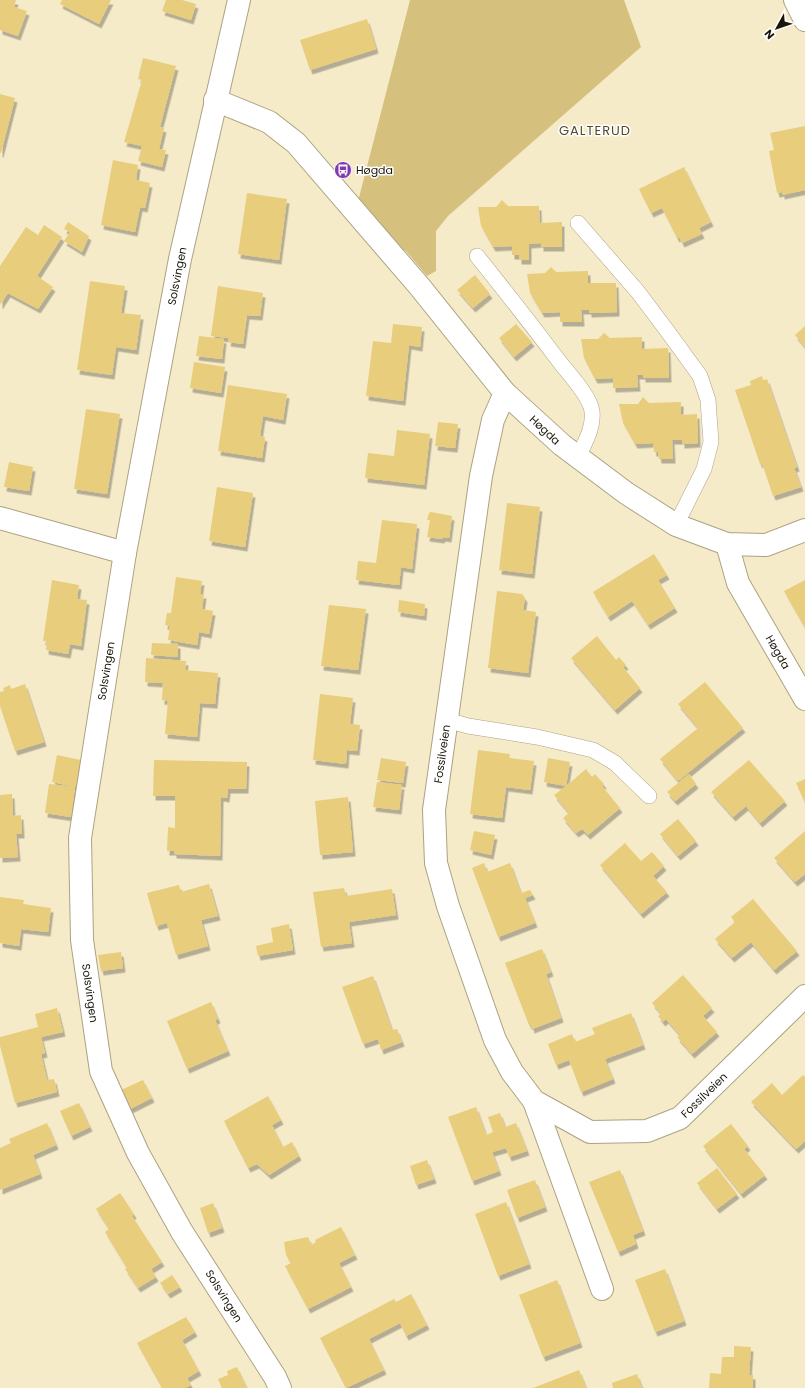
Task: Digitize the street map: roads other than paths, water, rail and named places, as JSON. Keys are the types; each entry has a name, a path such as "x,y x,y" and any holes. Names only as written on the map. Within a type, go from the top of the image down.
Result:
{"street":[{"name":"Solsvingen","path":"239,0 180,259 125,553 80,838 82,940 100,1071 138,1153 182,1232 275,1377 280,1388"},
{"path":"795,0 805,20"},
{"name":"Høgda","path":"215,100 269,122 296,143 420,287 505,393 562,445 626,493 676,525 727,544 738,583 805,699"},
{"name":"Fossilveien","path":"505,393 493,420 481,476 434,810 436,863 448,906 495,1040 512,1072 534,1101 602,1289"},
{"path":"0,518 125,553"},
{"path":"727,544 766,545 805,530"},
{"name":"Fossilveien","path":"534,1101 590,1132 646,1131 680,1118 805,996"}],"lane":[{"path":"578,223 638,292 668,332 700,376 708,400 711,442 704,469 676,525"},
{"path":"477,256 584,394 592,410 591,428 578,457"},
{"path":"447,720 468,726 537,737 593,750 615,762 649,796"}],"place":[{"name":"Høgda","path":"343,170"}],"district":[{"name":"GALTERUD","path":"595,130"}]}
